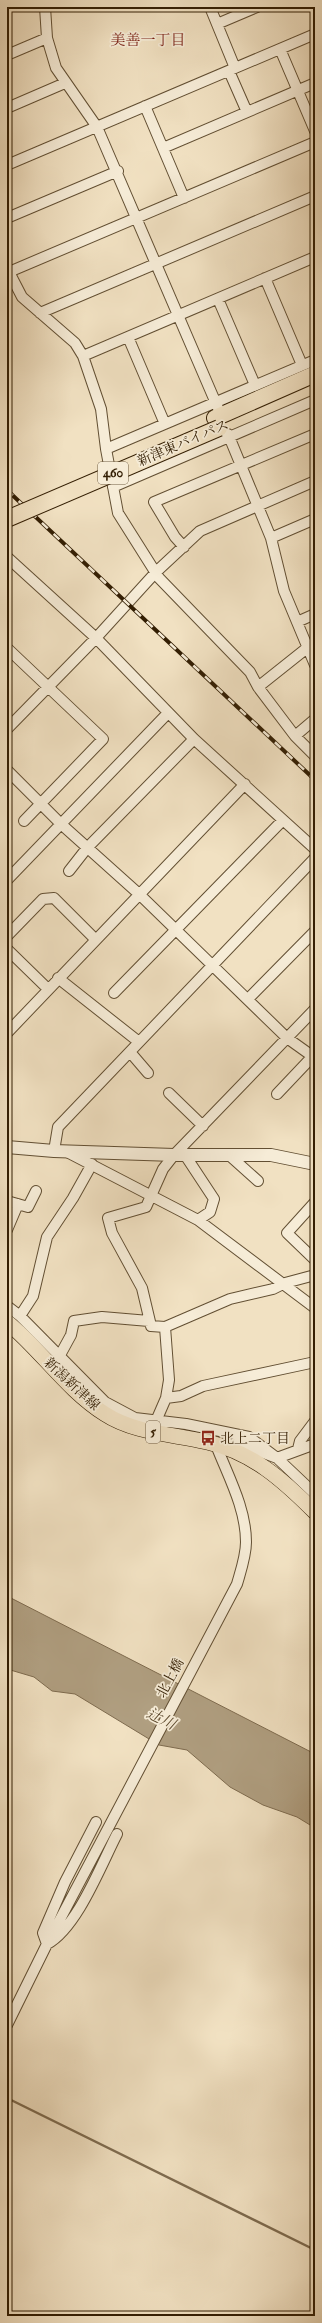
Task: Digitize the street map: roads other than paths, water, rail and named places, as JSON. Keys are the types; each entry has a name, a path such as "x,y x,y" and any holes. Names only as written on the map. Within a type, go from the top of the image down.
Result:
{"highway":[{"name":"新津東バイパス","path":"7,519 221,421 309,370"},
{"name":"新津東バイパス","path":"7,508 221,421 315,386"}],"main road":[{"name":"新潟新津線","path":"14,1319 83,1397 104,1414 124,1424 212,1444 254,1459 281,1478 315,1512"}],"street":[{"path":"45,7 47,38 56,68 97,127 118,171 136,218 271,538 284,590 315,665"},
{"path":"210,7 247,112"},
{"path":"217,24 257,7"},
{"path":"7,165 315,34"},
{"path":"7,55 47,38"},
{"path":"280,49 315,131"},
{"path":"7,108 65,83"},
{"path":"163,148 315,84"},
{"path":"145,106 184,198"},
{"path":"315,142 184,198 8,270 22,297 75,343 83,356 101,409 106,449 118,513 156,572 250,672 258,687 295,736 315,756"},
{"path":"7,218 118,171"},
{"path":"40,313 315,196"},
{"path":"83,356 265,278 314,261"},
{"path":"265,278 309,370"},
{"path":"218,298 255,386"},
{"path":"128,337 165,424"},
{"path":"113,487 221,421 255,386 309,370 315,360"},
{"path":"106,449 165,424 221,421 315,400"},
{"path":"184,547 175,537 154,502 315,434"},
{"path":"8,725 96,638 156,572 200,531 315,481"},
{"path":"271,538 315,519"},
{"path":"7,557 96,638 194,739 315,849"},
{"path":"297,622 315,614"},
{"path":"7,648 103,739 24,821"},
{"path":"258,687 307,648"},
{"path":"7,880 168,713"},
{"path":"295,736 315,719"},
{"path":"69,871 87,848 194,739"},
{"path":"7,770 87,848 140,894 176,931 213,964 287,1038 314,1057 276,1094"},
{"path":"7,1031 245,784"},
{"path":"114,993 283,820"},
{"path":"59,1151 58,1127 315,858"},
{"path":"7,936 43,899 54,898 95,939"},
{"path":"248,999 315,932"},
{"path":"7,949 48,989"},
{"path":"58,978 139,1042"},
{"path":"315,1009 202,1126 179,1155 163,1169 146,1207 108,1218 112,1233 142,1288 151,1326 165,1327 230,1299 274,1289 285,1283 315,1275"},
{"path":"130,1052 148,1073"},
{"path":"168,1093 202,1126"},
{"path":"7,1147 59,1151 179,1155 271,1155 315,1164"},
{"path":"59,1151 92,1164 198,1220 285,1283 315,1308"},
{"path":"179,1155 214,1199 210,1212 198,1220"},
{"path":"229,1155 258,1182"},
{"path":"14,1319 33,1296 47,1237 73,1198 92,1164"},
{"path":"7,1201 28,1207 36,1191"},
{"path":"315,1202 287,1232 315,1260"},
{"path":"7,1230 18,1204"},
{"path":"7,1306 14,1319 59,1358 105,1402 135,1418 186,1424 249,1437 277,1458 315,1494"},
{"path":"59,1358 71,1335 74,1321 102,1317 149,1321"},
{"path":"156,1421 166,1398 168,1380 165,1327"},
{"path":"166,1398 181,1396 203,1386 315,1362"},
{"path":"156,1421 212,1444 240,1444 277,1458 315,1444"},
{"path":"298,1449 300,1442 315,1421"},
{"name":"北上橋","path":"7,2024 122,1800 210,1632 237,1584 244,1559 246,1542 244,1519 212,1444"},
{"path":"96,1822 65,1882 43,1933 47,1944 57,1938 83,1903 117,1834"}],"water":[{"name":"辻川","path":"7,1596 315,1754 315,1828 297,1817 263,1805 230,1787 187,1750 159,1745 75,1694 52,1691 34,1677 7,1669"}],"waterway":[{"path":"7,2098 315,2250"}],"railway":[{"path":"7,490 315,780"}],"place":[{"name":"北上二丁目","path":"208,1438"}],"district":[{"name":"美善一丁目","path":"148,40"}]}
